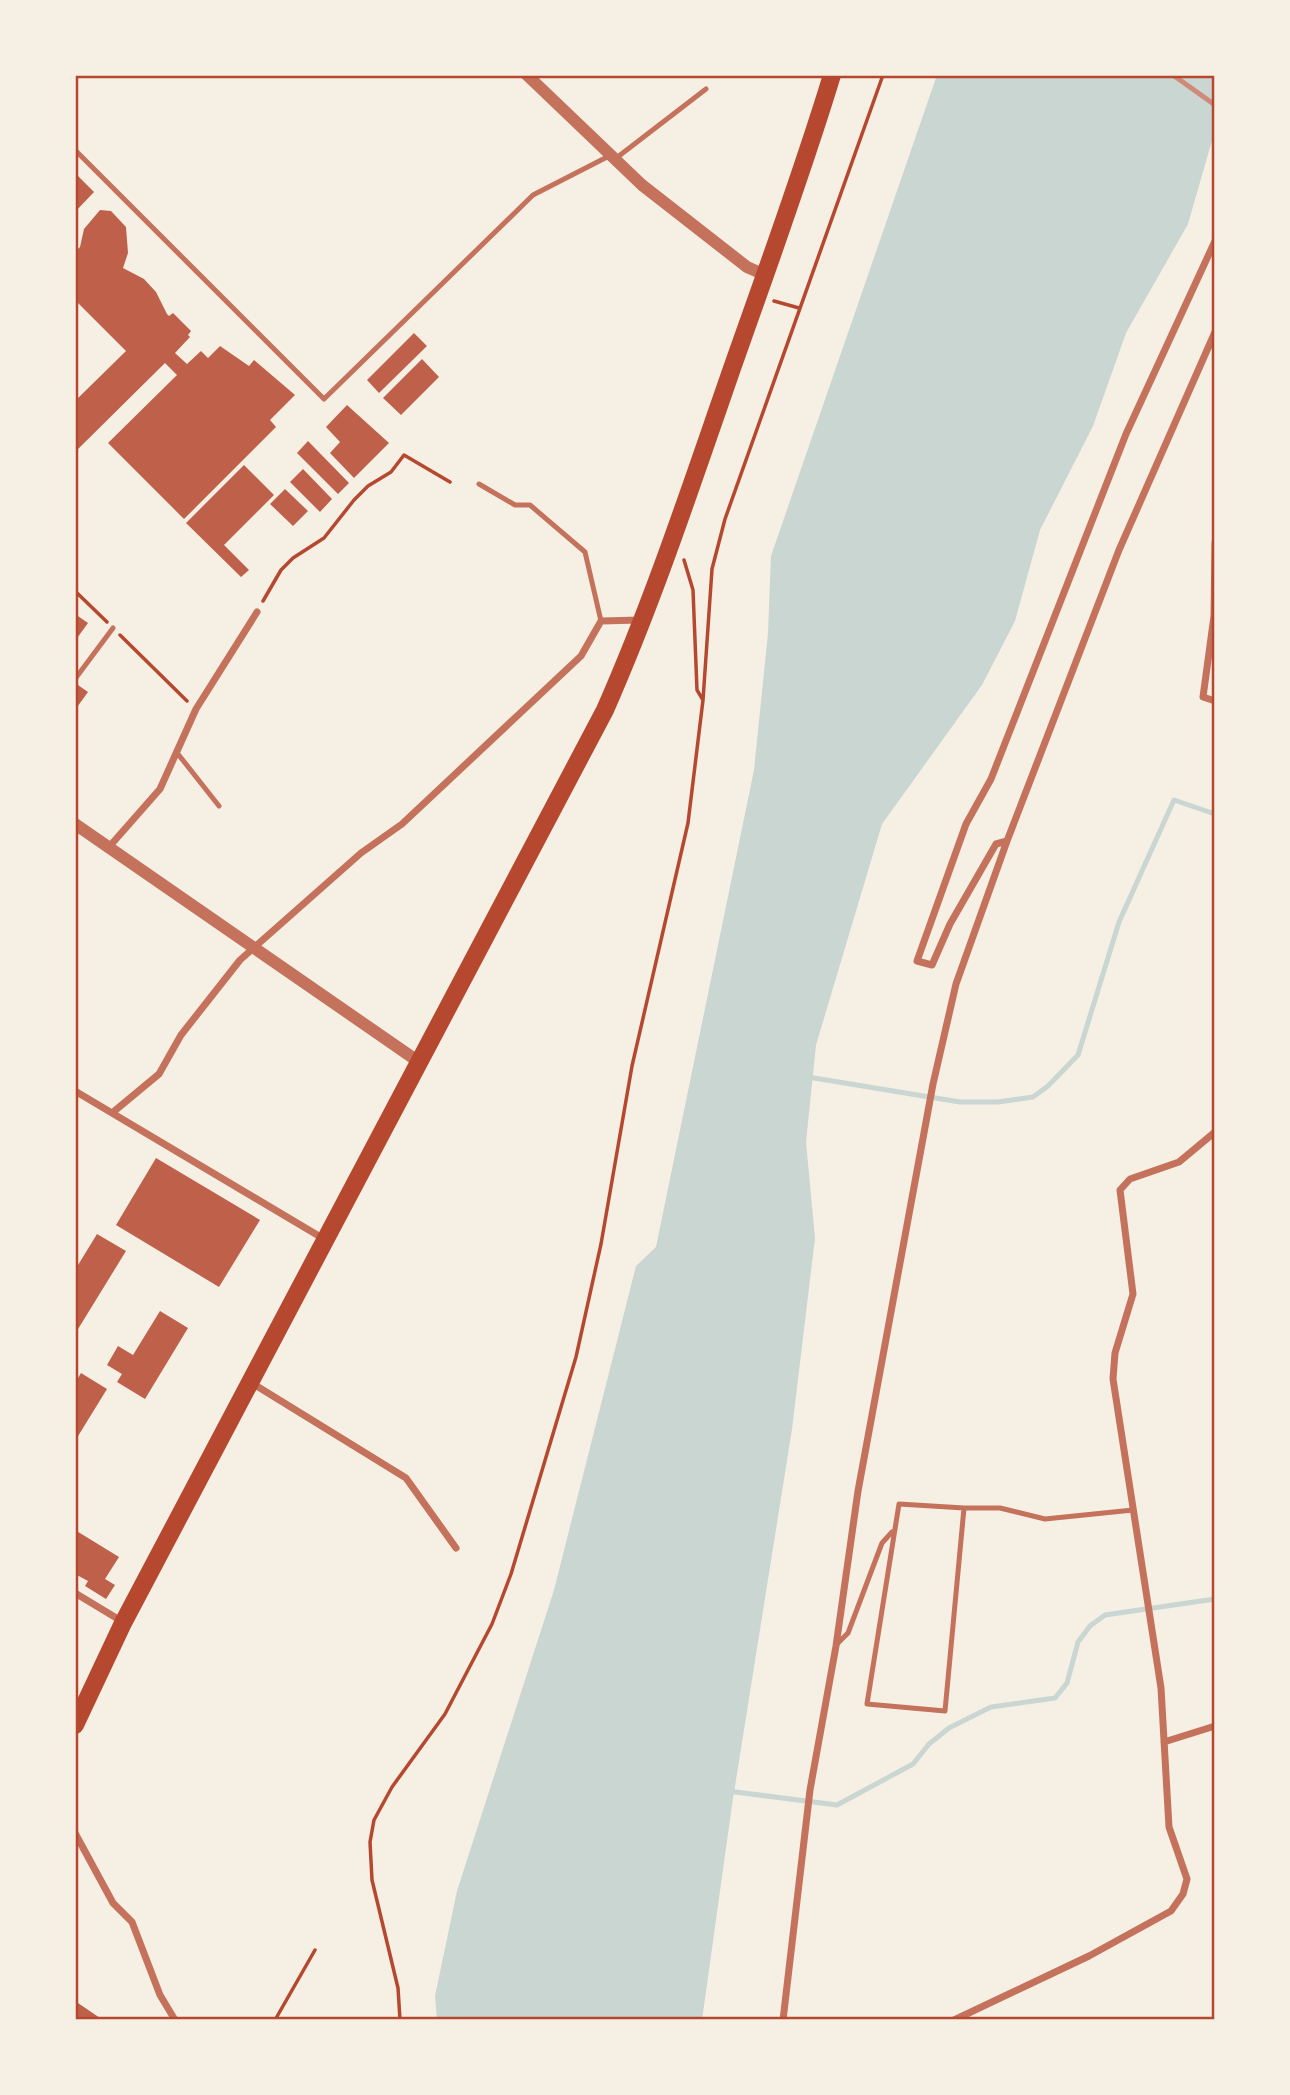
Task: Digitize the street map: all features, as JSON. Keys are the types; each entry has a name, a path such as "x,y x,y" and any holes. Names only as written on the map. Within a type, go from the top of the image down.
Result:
{"main road":[{"path":"75,1725 123,1623 605,710 643,620 674,536 832,75"}],"street":[{"path":"527,75 642,185 747,267 765,275"},
{"path":"1007,841 996,844 950,924 932,965 917,961 966,824 991,779 1126,434 1215,241"},
{"path":"783,2020 810,1790 836,1646 858,1491 933,1084 956,984 1007,841 1119,550 1215,332"},
{"path":"1215,543 1214,616 1203,697 1215,701"},
{"path":"109,847 160,789 196,709 257,612"},
{"path":"112,1113 159,1074 181,1035 240,960 361,853 401,824 581,656 601,621 643,620"},
{"path":"75,824 419,1062"},
{"path":"75,1091 324,1239"},
{"path":"954,2020 1089,1956 1171,1911 1183,1894 1187,1879 1169,1827 1161,1688 1113,1379 1115,1353 1133,1294 1120,1190 1130,1179 1179,1162 1215,1132"},
{"path":"250,1381 407,1478 456,1548"},
{"path":"75,1592 123,1623"},
{"path":"1164,1742 1215,1726"},
{"path":"75,1833 113,1903 132,1922 160,1995 175,2020"}],"lane":[{"path":"75,150 324,399 533,195 613,157 706,89"},
{"path":"479,484 515,505 530,506 586,552 601,621"},
{"path":"75,679 113,628"},
{"path":"178,754 219,806"},
{"path":"964,1508 945,1711 867,1704 899,1504 1000,1508 1045,1519 1133,1510"},
{"path":"836,1646 848,1633 882,1543 894,1529"}],"path":[{"path":"400,2020 398,1988 372,1880 370,1842 374,1820 392,1787 445,1714 492,1624 556,1429 601,1244 632,1066 688,823 703,700 715,557 724,519 883,75"},
{"path":"772,300 799,308"},
{"path":"257,612 281,570 293,558 324,538 354,500 368,486 391,472 404,455 450,482"},
{"path":"674,536 693,590 697,690 703,700"},
{"path":"75,590 196,709"},
{"path":"275,2020 315,1950"}],"shaded area":[{"path":"937,75 1215,75 1215,130 1188,224 1126,333 1093,426 1040,530 1015,621 982,685 882,824 816,1045 806,1142 815,1238 792,1429 732,1805 702,2020 437,2020 435,1996 457,1891 554,1590 636,1266 656,1247 754,770 768,633 771,556"}],"building":[{"path":"75,173 94,192 75,212"},
{"path":"100,210 111,211 126,227 128,253 123,268 144,279 156,292 167,314 169,316 173,313 191,331 188,335 190,337 175,353 187,364 201,351 208,358 220,346 249,366 254,360 295,395 270,420 276,427 184,519 108,443 177,375 165,363 75,452 75,401 126,351 75,300 75,252 80,247 84,229"},
{"path":"414,333 427,346 379,393 367,380"},
{"path":"422,359 439,377 401,415 383,398"},
{"path":"347,405 389,443 354,478 330,453 340,442 326,427"},
{"path":"308,441 349,483 338,494 297,453"},
{"path":"244,465 274,495 224,545 249,570 241,577 186,523"},
{"path":"303,469 332,499 320,512 290,482"},
{"path":"285,489 308,511 293,526 270,504"},
{"path":"75,614 88,623 75,641"},
{"path":"75,683 88,692 75,710"},
{"path":"156,1158 260,1220 219,1287 116,1225"},
{"path":"97,1234 126,1251 75,1334 75,1270"},
{"path":"160,1311 188,1328 145,1399 117,1382 122,1374 107,1365 118,1346 133,1355"},
{"path":"81,1373 107,1389 75,1441 75,1383"},
{"path":"75,1530 119,1557 105,1579 115,1585 106,1599 85,1586 88,1581 75,1574"},
{"path":"75,2001 103,2020 75,2020"}],"waterway":[{"path":"808,1077 960,1102 998,1102 1033,1097 1048,1086 1078,1055 1119,922 1174,800 1215,814"},
{"path":"728,1791 837,1805 913,1764 929,1744 949,1728 991,1707 1055,1698 1067,1683 1078,1642 1090,1626 1105,1615 1215,1599"}],"railway":[{"path":"1173,75 1215,105"}]}
